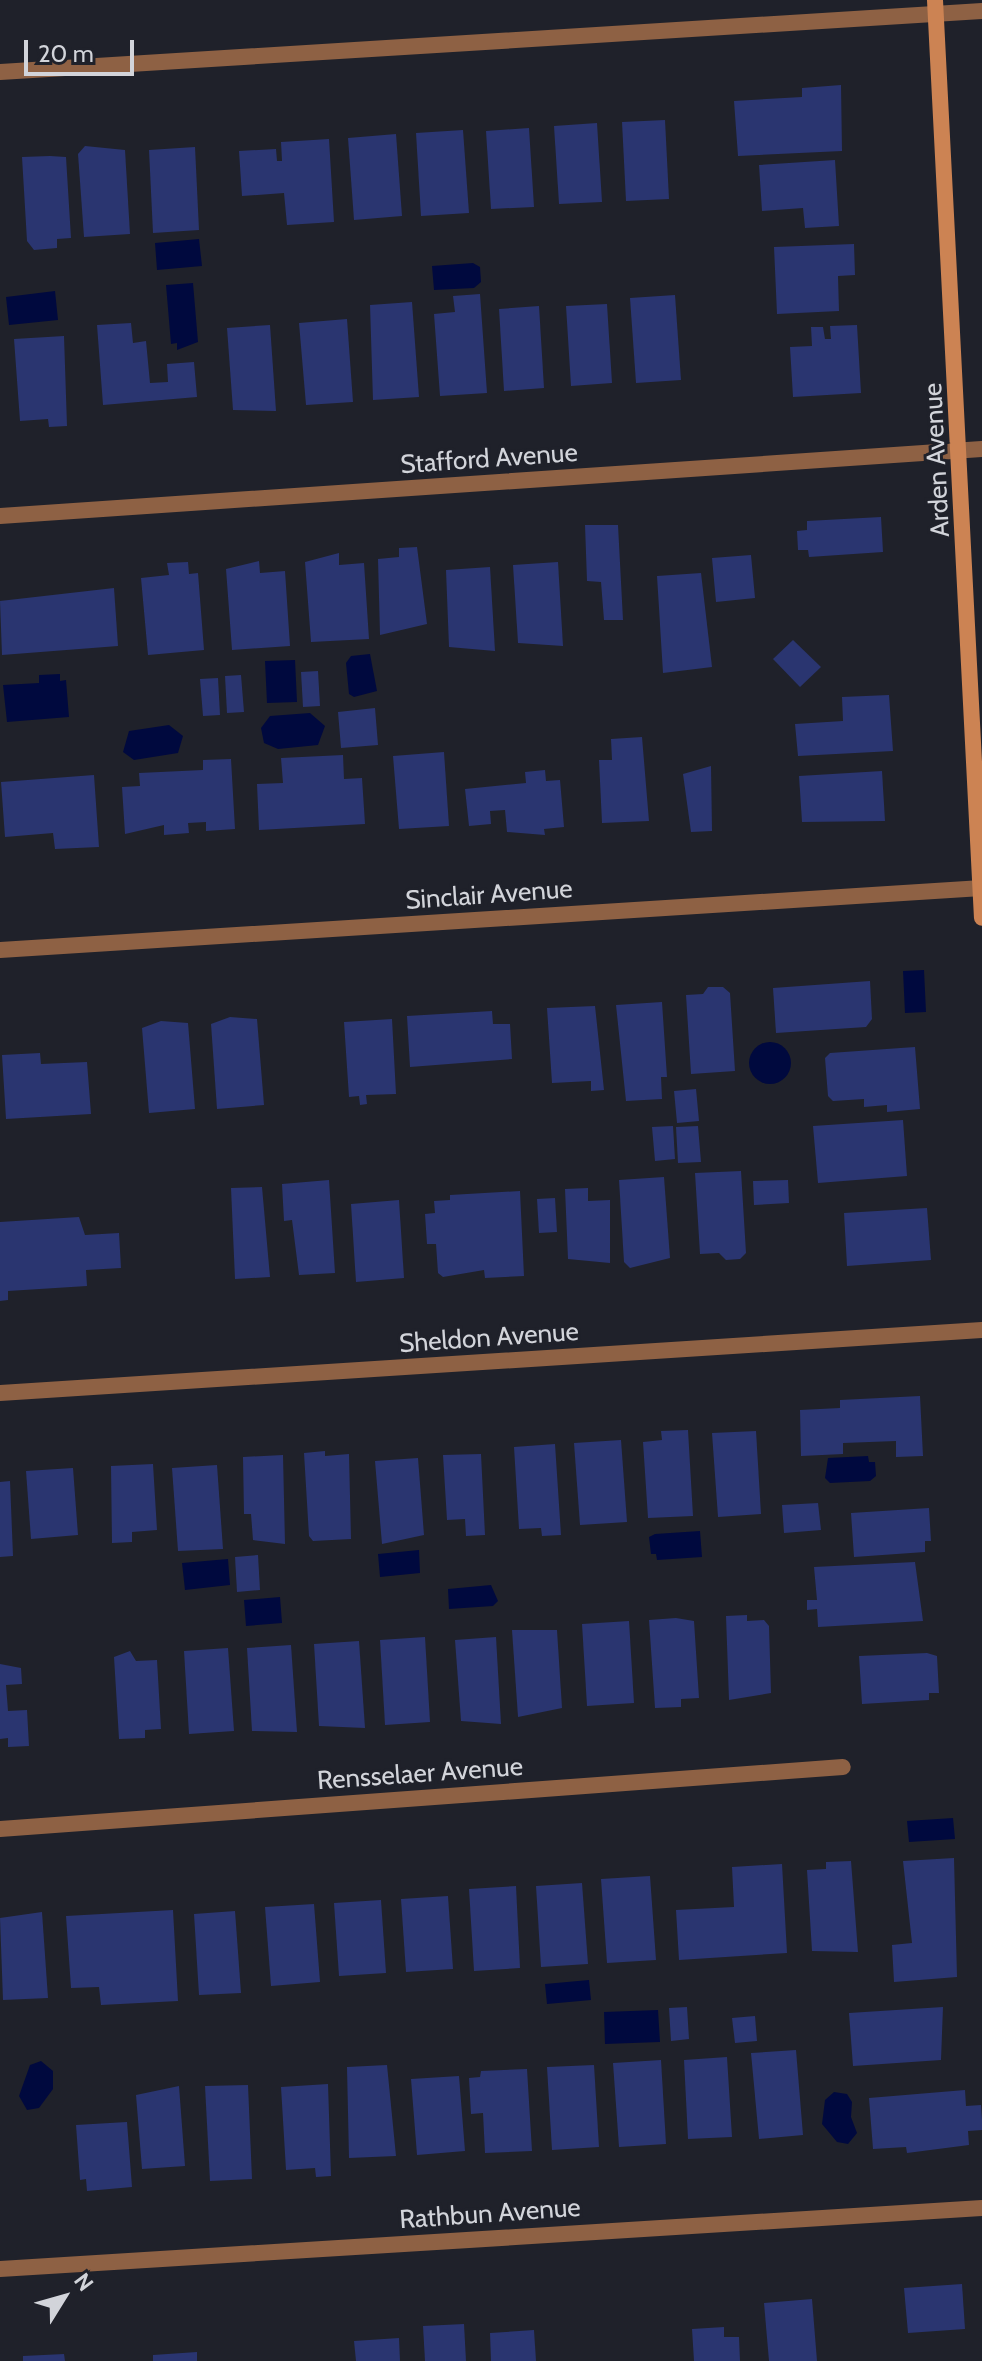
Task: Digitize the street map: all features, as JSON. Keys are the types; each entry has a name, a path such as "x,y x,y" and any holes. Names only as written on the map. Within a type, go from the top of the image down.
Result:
{"street":[{"path":"0,72 935,7 982,11"},
{"name":"Arden Avenue","path":"935,7 961,451 982,918"},
{"name":"Stafford Avenue","path":"0,516 982,449"},
{"name":"Sinclair Avenue","path":"0,950 981,888"},
{"name":"Sheldon Avenue","path":"0,1393 982,1330"},
{"name":"Rensselaer Avenue","path":"0,1829 843,1767"},
{"name":"Rathbun Avenue","path":"0,2269 982,2208"}],"shaded area":[{"path":"199,239 202,266 157,270 155,243"},
{"path":"473,263 480,267 481,282 474,288 434,290 432,266"},
{"path":"193,283 198,342 177,350 177,343 171,344 166,285"},
{"path":"55,291 58,320 9,325 6,297"},
{"path":"370,654 377,691 354,697 349,694 346,663 351,656"},
{"path":"295,660 297,702 267,703 265,661"},
{"path":"60,674 60,681 66,680 69,717 7,722 3,685 39,683 39,675"},
{"path":"310,713 325,726 318,745 278,749 264,743 261,728 270,716"},
{"path":"169,725 183,736 178,753 134,760 123,752 129,731"},
{"path":"924,970 926,1012 905,1013 903,971"},
{"path":"770,1042 785,1048 791,1063 785,1078 770,1084 755,1078 749,1063 755,1048"},
{"path":"868,1456 869,1462 875,1462 876,1476 870,1481 830,1483 825,1478 828,1458"},
{"path":"700,1531 702,1557 657,1560 656,1554 651,1554 649,1537 655,1534"},
{"path":"419,1550 420,1573 380,1577 378,1554"},
{"path":"228,1559 230,1585 185,1590 182,1563"},
{"path":"491,1585 498,1601 493,1606 449,1609 448,1589"},
{"path":"280,1597 282,1623 246,1626 244,1600"},
{"path":"953,1818 955,1839 909,1842 907,1821"},
{"path":"589,1980 591,2000 547,2004 545,1984"},
{"path":"658,2010 660,2042 605,2044 604,2012"},
{"path":"41,2061 53,2071 53,2089 39,2108 27,2110 19,2096 30,2065"},
{"path":"834,2092 847,2094 852,2102 851,2117 857,2133 848,2144 837,2142 822,2124 825,2100"}],"building":[{"path":"841,85 842,151 738,156 734,101 802,97 802,88"},
{"path":"665,120 669,199 626,201 622,122"},
{"path":"597,123 602,202 559,204 554,126"},
{"path":"529,128 534,207 491,209 486,131"},
{"path":"463,130 469,213 421,216 416,133"},
{"path":"396,134 402,216 354,220 348,138"},
{"path":"329,139 334,222 287,225 284,193 242,196 239,151 276,149 277,161 282,161 281,142"},
{"path":"85,146 125,150 130,234 84,237 78,154"},
{"path":"195,147 199,230 153,233 149,150"},
{"path":"22,157 66,157 71,238 57,239 57,248 34,250 27,241"},
{"path":"835,160 839,226 805,228 803,208 762,211 759,165"},
{"path":"854,244 855,275 838,276 839,311 777,314 774,247"},
{"path":"480,294 487,393 440,396 434,314 455,312 453,296"},
{"path":"675,295 681,380 636,383 630,298"},
{"path":"412,302 419,397 373,400 370,305"},
{"path":"607,304 612,383 571,386 566,306"},
{"path":"539,306 544,388 504,391 499,309"},
{"path":"347,319 353,402 306,405 299,323"},
{"path":"131,323 133,343 146,341 150,383 168,382 167,364 194,362 197,397 103,405 97,325"},
{"path":"270,325 276,411 233,410 227,328"},
{"path":"857,325 861,393 793,397 790,347 812,346 811,327 823,327 825,339 831,339 830,326"},
{"path":"64,336 67,426 49,427 48,419 20,421 14,339"},
{"path":"881,517 883,552 809,557 808,550 798,550 797,531 807,530 807,521"},
{"path":"585,525 618,525 623,620 604,620 601,582 587,581"},
{"path":"417,547 427,624 380,635 378,559 399,557 399,548"},
{"path":"339,553 339,565 364,563 369,639 311,642 305,562"},
{"path":"751,555 755,598 716,602 712,558"},
{"path":"259,561 260,573 285,571 290,646 232,650 226,569"},
{"path":"188,562 189,574 198,573 204,650 148,655 141,578 169,575 167,563"},
{"path":"558,562 563,646 518,643 513,565"},
{"path":"490,567 495,651 449,647 446,570"},
{"path":"701,573 712,667 663,673 657,576"},
{"path":"114,588 118,646 2,655 0,601"},
{"path":"793,640 821,667 800,687 773,659"},
{"path":"318,671 320,706 303,707 301,672"},
{"path":"241,675 244,712 227,713 225,676"},
{"path":"218,678 220,715 203,716 200,679"},
{"path":"889,695 893,751 798,756 795,724 843,721 842,697"},
{"path":"375,708 378,745 341,748 338,712"},
{"path":"642,737 649,821 602,823 599,760 612,760 611,739"},
{"path":"444,752 449,826 399,829 393,756"},
{"path":"343,755 344,779 362,778 365,824 259,830 257,784 283,783 281,758"},
{"path":"231,759 235,829 206,831 206,822 188,823 189,833 164,835 164,825 125,834 122,787 140,786 139,773 203,770 203,760"},
{"path":"711,766 712,831 691,832 683,774"},
{"path":"545,770 546,781 560,780 564,827 544,829 545,835 507,832 505,810 490,811 491,824 469,826 465,789 526,783 525,772"},
{"path":"882,771 885,821 802,822 799,776"},
{"path":"94,775 99,847 55,849 53,833 5,837 1,782"},
{"path":"870,981 872,1019 866,1027 776,1033 773,988"},
{"path":"708,987 723,987 730,993 735,1071 691,1074 686,995 703,994"},
{"path":"662,1002 667,1077 661,1077 662,1099 626,1101 616,1005"},
{"path":"595,1006 604,1090 591,1091 591,1081 552,1083 547,1008"},
{"path":"492,1011 493,1024 510,1024 512,1059 410,1067 407,1016"},
{"path":"230,1017 257,1019 264,1105 217,1109 211,1024"},
{"path":"392,1019 396,1094 366,1095 367,1104 360,1105 359,1096 349,1097 344,1022"},
{"path":"161,1021 188,1023 195,1109 149,1113 142,1028"},
{"path":"915,1047 920,1109 887,1112 887,1105 864,1107 864,1099 833,1101 828,1096 825,1058 830,1053"},
{"path":"40,1053 41,1064 87,1062 91,1114 6,1119 2,1055"},
{"path":"696,1089 699,1121 677,1123 674,1091"},
{"path":"903,1120 907,1176 818,1183 813,1126"},
{"path":"673,1126 675,1159 655,1161 652,1127"},
{"path":"698,1126 701,1162 678,1163 676,1127"},
{"path":"741,1171 746,1253 740,1259 726,1260 719,1253 700,1254 695,1173"},
{"path":"664,1177 670,1258 630,1268 624,1262 619,1180"},
{"path":"329,1180 335,1273 299,1275 292,1220 284,1221 282,1184"},
{"path":"788,1180 789,1203 754,1205 753,1181"},
{"path":"262,1187 270,1277 235,1279 231,1188"},
{"path":"588,1188 588,1201 610,1200 610,1263 568,1259 565,1189"},
{"path":"520,1191 524,1276 485,1278 484,1270 443,1277 438,1273 436,1244 427,1244 425,1214 435,1213 434,1201 450,1200 450,1195"},
{"path":"555,1198 557,1232 539,1233 537,1199"},
{"path":"399,1200 404,1278 356,1282 351,1204"},
{"path":"927,1208 931,1260 847,1266 844,1213"},
{"path":"79,1217 85,1235 119,1233 121,1268 86,1270 87,1286 8,1291 8,1300 0,1301 0,1222"},
{"path":"920,1396 923,1456 896,1457 896,1441 843,1443 843,1454 801,1456 800,1410 840,1408 840,1400"},
{"path":"688,1430 693,1516 648,1518 643,1442 662,1440 661,1431"},
{"path":"756,1431 761,1514 718,1517 712,1433"},
{"path":"621,1440 627,1522 580,1525 574,1443"},
{"path":"555,1444 561,1535 542,1536 541,1528 519,1529 514,1447"},
{"path":"325,1451 325,1456 349,1454 351,1539 313,1541 309,1536 304,1453"},
{"path":"481,1454 485,1535 466,1536 465,1519 447,1520 443,1455"},
{"path":"283,1455 285,1544 253,1540 251,1514 244,1514 243,1457"},
{"path":"418,1458 424,1535 382,1544 375,1461"},
{"path":"153,1464 157,1530 132,1532 132,1542 112,1543 111,1466"},
{"path":"217,1465 223,1549 178,1551 172,1468"},
{"path":"73,1468 78,1535 31,1539 26,1471"},
{"path":"10,1481 13,1556 0,1557 0,1482"},
{"path":"818,1503 821,1530 784,1533 782,1505"},
{"path":"929,1508 931,1541 925,1541 925,1552 854,1557 851,1513"},
{"path":"258,1555 260,1590 237,1592 235,1557"},
{"path":"915,1562 923,1621 818,1627 817,1609 807,1610 807,1600 817,1600 814,1567"},
{"path":"747,1615 747,1621 764,1620 769,1626 771,1693 729,1700 726,1616"},
{"path":"676,1618 694,1621 699,1698 681,1699 681,1707 655,1708 649,1620"},
{"path":"629,1621 634,1703 587,1706 582,1624"},
{"path":"512,1630 557,1630 562,1708 518,1717"},
{"path":"425,1637 430,1722 385,1725 380,1640"},
{"path":"496,1637 501,1724 461,1721 455,1640"},
{"path":"359,1641 365,1728 319,1726 314,1644"},
{"path":"291,1645 297,1732 252,1731 247,1648"},
{"path":"228,1648 234,1731 189,1734 184,1651"},
{"path":"130,1651 136,1661 157,1660 161,1729 145,1730 145,1738 119,1739 114,1657"},
{"path":"927,1653 937,1656 939,1693 929,1693 929,1700 862,1704 859,1656"},
{"path":"0,1664 21,1668 22,1684 6,1685 8,1711 27,1710 29,1746 8,1747 8,1738 0,1739"},
{"path":"954,1858 957,1977 894,1982 892,1945 912,1943 903,1861"},
{"path":"851,1861 858,1952 812,1951 807,1870 826,1869 826,1862"},
{"path":"782,1864 787,1953 679,1960 676,1910 734,1907 732,1867"},
{"path":"650,1876 656,1960 607,1963 601,1879"},
{"path":"582,1883 588,1964 541,1967 536,1886"},
{"path":"516,1886 520,1968 474,1971 469,1889"},
{"path":"448,1896 453,1969 406,1972 401,1899"},
{"path":"381,1900 386,1973 339,1976 334,1903"},
{"path":"314,1904 320,1982 271,1986 265,1907"},
{"path":"173,1910 178,2001 101,2005 99,1987 71,1988 66,1916"},
{"path":"235,1911 241,1993 199,1995 194,1914"},
{"path":"42,1912 48,1998 3,2000 0,1918"},
{"path":"687,2007 689,2039 671,2041 669,2008"},
{"path":"943,2007 941,2060 853,2066 849,2013"},
{"path":"755,2016 757,2041 735,2043 732,2018"},
{"path":"796,2050 803,2135 759,2139 751,2053"},
{"path":"727,2057 732,2137 688,2139 684,2060"},
{"path":"661,2060 666,2144 619,2147 613,2063"},
{"path":"387,2065 396,2156 349,2158 347,2067"},
{"path":"594,2065 599,2147 552,2150 547,2067"},
{"path":"527,2069 532,2151 485,2153 483,2113 471,2114 469,2078 480,2077 481,2071"},
{"path":"459,2076 465,2151 417,2155 411,2079"},
{"path":"328,2084 331,2176 316,2177 315,2168 286,2170 281,2087"},
{"path":"248,2085 252,2179 210,2181 205,2086"},
{"path":"179,2086 185,2166 142,2169 136,2095"},
{"path":"965,2090 966,2106 981,2105 982,2130 968,2131 969,2145 907,2153 906,2147 873,2149 869,2098"},
{"path":"127,2122 132,2187 87,2191 86,2179 80,2180 76,2125"},
{"path":"962,2284 965,2329 908,2333 904,2288"},
{"path":"812,2299 817,2361 769,2361 764,2303"},
{"path":"464,2324 466,2361 425,2361 423,2326"},
{"path":"724,2327 724,2337 739,2337 740,2361 694,2361 692,2329"},
{"path":"534,2330 536,2361 491,2361 490,2333"},
{"path":"399,2338 400,2361 356,2361 354,2341"},
{"path":"197,2352 197,2361 153,2361 153,2355"},
{"path":"64,2354 65,2361 23,2361 23,2356"}]}
